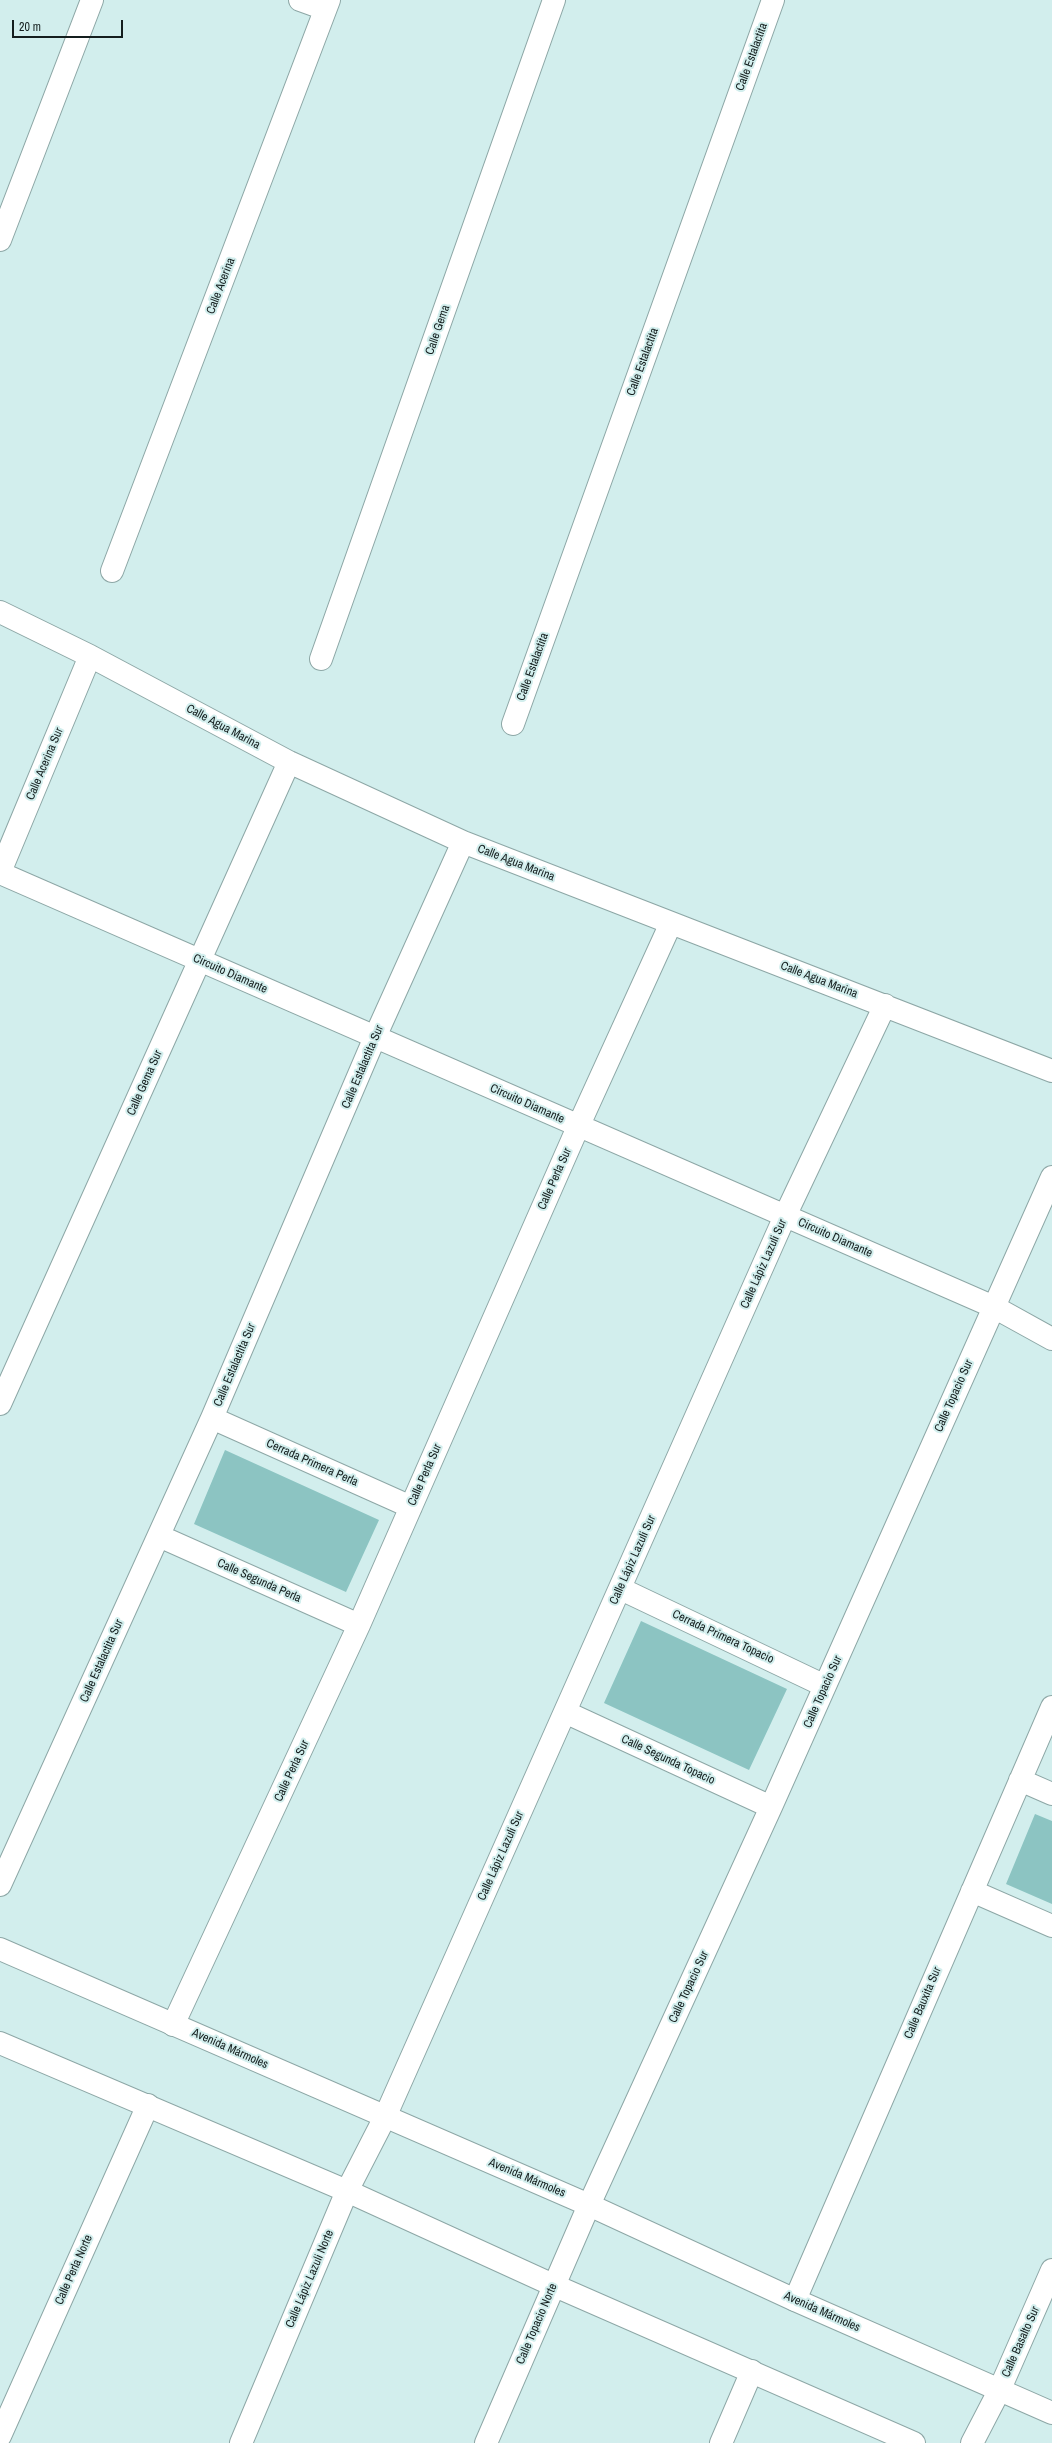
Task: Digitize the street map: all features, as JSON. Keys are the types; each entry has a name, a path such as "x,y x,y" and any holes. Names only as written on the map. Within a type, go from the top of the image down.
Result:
{"street":[{"path":"0,240 92,0"},
{"path":"300,0 327,5"},
{"name":"Calle Gema","path":"321,659 554,0"},
{"name":"Calle Estalactita","path":"513,724 773,0"},
{"name":"Calle Acerina","path":"112,571 327,5"},
{"name":"Calle Agua Marina","path":"0,612 90,656 289,762 463,842 1052,1071"},
{"name":"Calle Acerina Sur","path":"0,873 90,656"},
{"name":"Calle Gema Sur","path":"0,1404 289,762"},
{"name":"Calle Estalactita Sur","path":"0,1885 212,1418 375,1037 463,842"},
{"name":"Circuito Diamante","path":"0,873 578,1127 994,1307 1052,1339"},
{"name":"Calle Perla Sur","path":"173,2025 359,1625 578,1127 671,923"},
{"name":"Calle Lápiz Lazuli Sur","path":"385,2117 621,1589 785,1216 885,1005"},
{"name":"Calle Topacio Sur","path":"589,2205 772,1807 1052,1177"},
{"name":"Cerrada Primera Perla","path":"212,1418 411,1507"},
{"name":"Calle Segunda Perla","path":"159,1536 359,1625"},
{"name":"Cerrada Primera Topacio","path":"621,1589 825,1686"},
{"name":"Calle Bauxita Sur","path":"795,2300 1052,1707"},
{"name":"Calle Segunda Topacio","path":"565,1712 772,1807"},
{"path":"1020,1780 1052,1794"},
{"path":"972,1891 1052,1926"},
{"name":"Avenida Mármoles","path":"0,1949 589,2205 999,2392 1052,2413"},
{"path":"0,2043 347,2191 553,2285 914,2443"},
{"name":"Calle Perla Norte","path":"0,2436 148,2105"},
{"name":"Calle Lápiz Lazuli Norte","path":"241,2443 347,2191 385,2117"},
{"name":"Calle Topacio Norte","path":"486,2443 553,2285 589,2205"},
{"name":"Calle Basalto Sur","path":"972,2443 999,2392 1052,2270"},
{"path":"721,2443 752,2371"}],"shaded area":[{"path":"225,1450 379,1520 346,1592 194,1524"},
{"path":"641,1621 787,1689 749,1770 604,1703"},
{"path":"1035,1814 1052,1821 1052,1904 1006,1884"}]}
